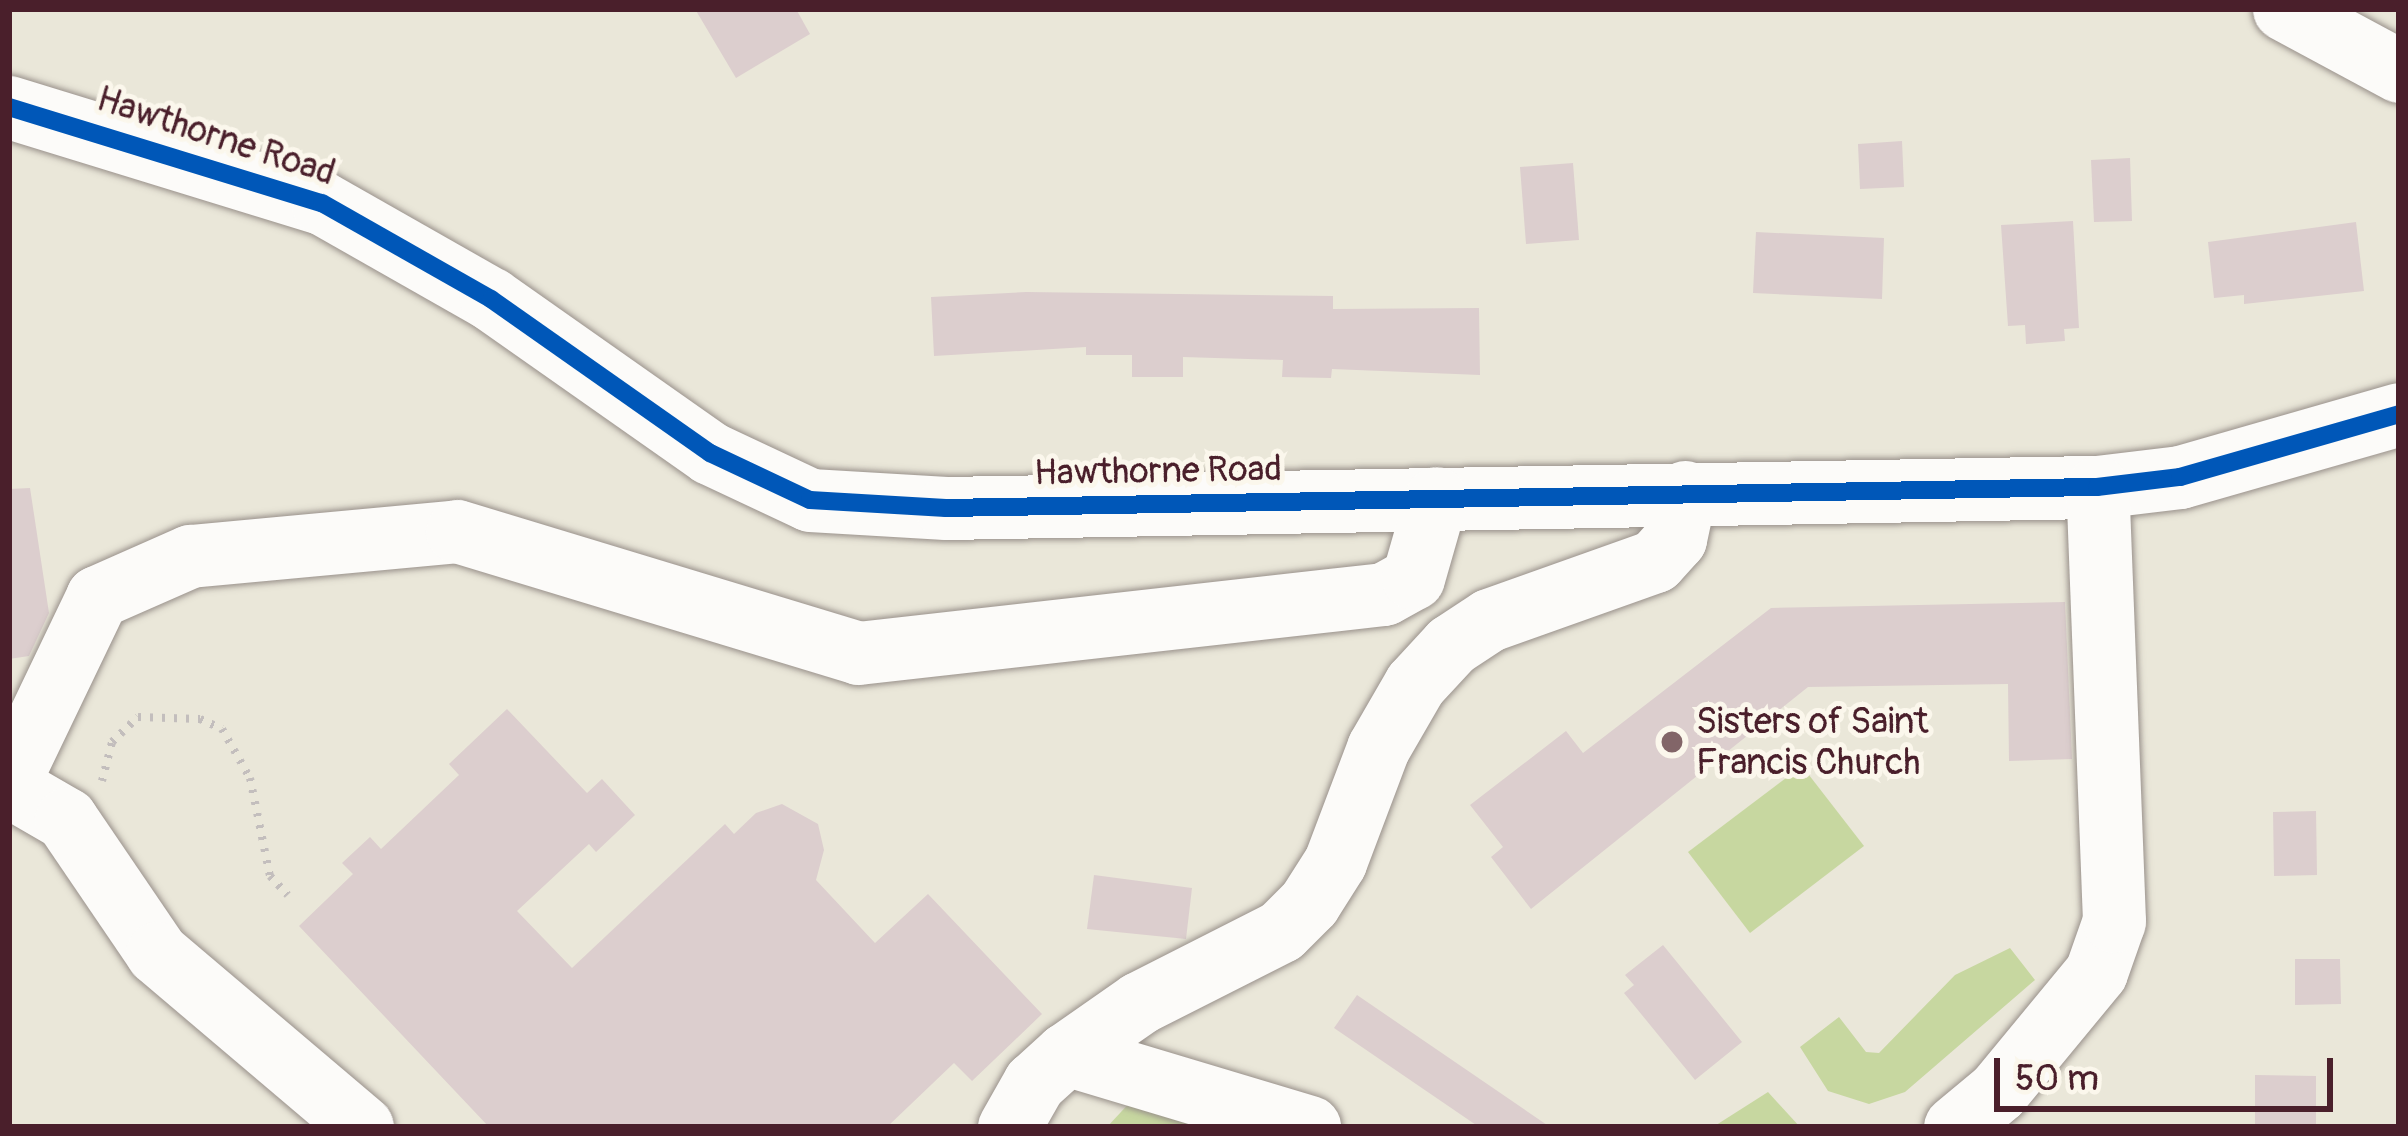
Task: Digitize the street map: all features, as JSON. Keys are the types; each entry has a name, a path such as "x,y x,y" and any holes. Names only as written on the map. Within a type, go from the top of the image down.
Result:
{"street":[{"path":"2284,9 2399,70"},
{"name":"Hawthorne Road","path":"9,106 322,202 491,299 710,453 810,500 946,508 2097,487 2180,477 2399,414"},
{"path":"1955,1127 1998,1091 2096,972 2114,921 2097,487"},
{"path":"1009,1127 1034,1083 1066,1054 1139,1003 1281,931 1336,862 1378,748 1414,684 1451,645 1489,620 1655,561 1675,539 1684,492"},
{"path":"362,1127 157,953 85,845 47,801 9,784 98,597 190,556 458,531 858,653 1384,594 1413,578 1436,498"},
{"path":"1066,1054 1309,1127"}],"path":[{"path":"85,845 99,811 104,766 123,728 160,715 200,719 237,748 270,875 288,895"}],"green space":[{"path":"1802,766 1864,846 1750,933 1688,852"},
{"path":"2010,948 2035,980 1905,1092 1869,1104 1828,1091 1800,1047 1839,1017 1866,1052 1879,1053 1955,975"},
{"path":"1768,1092 1800,1127 1713,1127"},
{"path":"1134,1098 1278,1127 1107,1127"}],"building":[{"path":"695,9 796,9 810,34 736,78"},
{"path":"1902,141 1904,187 1860,189 1858,144"},
{"path":"2130,158 2132,221 2094,222 2091,160"},
{"path":"1573,163 1579,240 1526,244 1520,167"},
{"path":"2073,221 2079,328 2064,329 2065,341 2026,344 2025,325 2008,326 2001,225"},
{"path":"2356,222 2364,291 2244,304 2244,295 2214,298 2208,242"},
{"path":"1756,232 1884,238 1882,299 1753,293"},
{"path":"1026,292 1333,296 1333,309 1479,308 1480,375 1332,369 1331,378 1282,377 1283,360 1183,357 1183,377 1132,377 1132,355 1086,355 1086,347 934,356 931,297"},
{"path":"30,488 49,613 29,656 9,659 9,489"},
{"name":"Sisters of Saint Francis Church","path":"2065,602 2072,759 2009,761 2008,684 1808,687 1531,909 1491,857 1503,847 1470,805 1566,731 1583,753 1771,608"},
{"path":"507,709 587,793 602,779 635,815 596,852 589,844 517,911 572,968 725,824 734,834 756,813 782,804 818,824 824,850 816,880 875,943 928,894 1042,1014 972,1081 954,1063 887,1127 489,1127 299,926 353,874 342,863 370,837 381,849 459,775 449,764"},
{"path":"2316,811 2317,875 2274,876 2273,812"},
{"path":"1094,875 1192,888 1186,939 1087,929"},
{"path":"1663,945 1742,1042 1695,1080 1624,993 1634,985 1625,975"},
{"path":"2295,959 2340,959 2341,1004 2295,1005"},
{"path":"1357,995 1550,1127 1479,1127 1334,1028"},
{"path":"2255,1075 2316,1076 2316,1124 2255,1124"}],"cycle path":[{"path":"9,107 322,203 491,299 710,453 810,500 946,508 2097,487 2180,477 2399,414"}],"place":[{"name":"Sisters of Saint Francis Church","path":"1672,742"}]}
